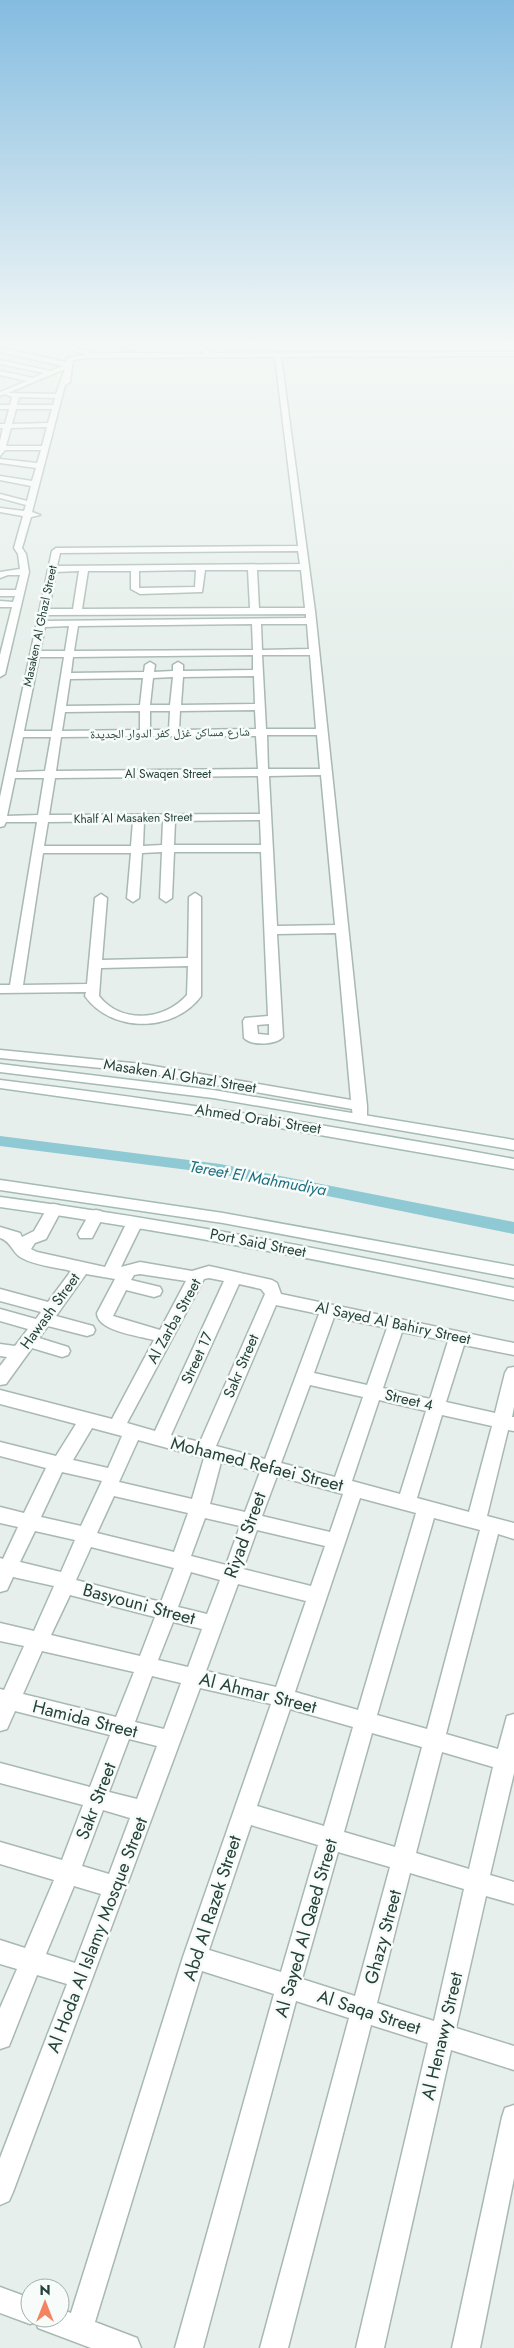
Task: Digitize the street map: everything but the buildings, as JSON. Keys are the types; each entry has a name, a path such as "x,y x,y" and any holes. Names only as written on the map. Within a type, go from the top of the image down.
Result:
{"street":[{"path":"8,453 37,475"},
{"path":"12,453 40,466"},
{"path":"0,674 4,645 11,632 25,572 25,551 18,548 43,453"},
{"path":"0,510 27,515 35,519 51,453"},
{"path":"290,453 314,652 360,1112"},
{"path":"0,478 35,484"},
{"path":"1,491 21,482"},
{"path":"1,491 31,500"},
{"name":"Masaken Al Ghazl Street","path":"0,822 55,552 59,550 302,548"},
{"path":"252,567 258,652 275,1020"},
{"path":"52,569 304,567"},
{"path":"77,612 84,568"},
{"path":"135,568 135,589 140,591 199,590 201,568"},
{"path":"2,572 25,572"},
{"path":"0,593 21,593"},
{"path":"0,604 18,605"},
{"path":"43,612 310,616"},
{"path":"41,624 256,616"},
{"path":"0,618 14,619"},
{"path":"16,988 74,623"},
{"path":"0,631 11,632"},
{"path":"34,654 314,652"},
{"path":"145,733 145,695 150,653"},
{"path":"174,733 174,708 178,691 178,653"},
{"path":"66,676 259,673"},
{"path":"60,709 260,707"},
{"name":"شارع مساكن غزل كفر الدوار الجديدة","path":"18,734 322,732"},
{"name":"Al Swaqen Street","path":"10,775 326,772"},
{"name":"Khalf Al Masaken Street","path":"0,822 43,819 265,817"},
{"path":"133,898 139,818"},
{"path":"166,898 169,818"},
{"path":"38,850 267,848"},
{"path":"101,898 92,996 96,1004 115,1015 142,1018 170,1015 181,1010 194,996 196,962 195,897"},
{"path":"271,930 342,929"},
{"path":"94,964 196,962"},
{"path":"0,989 92,988"},
{"name":"Masaken Al Ghazl Street","path":"0,1054 142,1068 360,1112"},
{"name":"Ahmed Orabi Street","path":"0,1068 360,1112 514,1145"},
{"name":"Ahmed Orabi Street","path":"0,1084 317,1127 514,1164"},
{"name":"Port Said Street","path":"0,1185 253,1223 514,1272"},
{"name":"Port Said Street","path":"0,1202 96,1215 237,1239 514,1294"},
{"path":"23,1249 29,1239 40,1235 54,1209"},
{"path":"86,1234 96,1215"},
{"path":"135,1222 120,1276 105,1313 106,1321 164,1337"},
{"path":"0,1232 14,1237 29,1256 120,1276 154,1291"},
{"name":"Hawash Street","path":"0,1379 82,1268"},
{"path":"120,1276 140,1268 195,1277"},
{"name":"Al Zarba Street","path":"0,1722 5,1699 38,1640 111,1482 125,1430 164,1337 195,1277 203,1272 209,1272 234,1277 269,1291"},
{"name":"Street 17","path":"160,1439 234,1277"},
{"name":"Al Sayed Al Bahiry Street","path":"269,1291 329,1310 514,1349"},
{"name":"Sakr Street","path":"0,2037 68,1873 167,1612 199,1509 209,1452 269,1291"},
{"path":"0,1295 46,1318 87,1330"},
{"name":"Riyad Street","path":"194,1678 329,1310"},
{"path":"0,1315 46,1318"},
{"name":"Abd Al Razek Street","path":"79,2330 195,1957 336,1542 347,1488 373,1392 396,1323"},
{"name":"Al Sayed Al Qaed Street","path":"189,2348 288,1987 365,1722 416,1506 436,1406 458,1337"},
{"path":"0,1350 24,1347 62,1351"},
{"name":"Ghazy Street","path":"274,2348 434,1741 508,1423 514,1373"},
{"name":"Street 4","path":"304,1377 508,1423"},
{"name":"Mohamed Refaei Street","path":"0,1397 514,1531"},
{"path":"3,1573 60,1463 87,1420"},
{"path":"0,1448 60,1463 111,1482 199,1509 336,1542"},
{"path":"0,1515 318,1596"},
{"name":"Basyouni Street","path":"3,1573 65,1583 213,1624"},
{"name":"Al Ahmar Street","path":"0,1632 283,1698 510,1762"},
{"name":"Al Hoda Al Islamy Mosque Street","path":"0,2192 194,1678"},
{"name":"Hamida Street","path":"5,1699 170,1740"},
{"name":"Al Henawy Street","path":"370,2348 477,1882 510,1762 514,1723"},
{"path":"0,1773 144,1811"},
{"path":"244,1812 514,1893"},
{"path":"0,1854 115,1887"},
{"path":"0,1952 81,1978"},
{"name":"Al Saqa Street","path":"195,1957 514,2058"},
{"path":"466,2348 514,2117"},
{"path":"0,2300 20,2307"},
{"path":"70,2327 127,2348"}],"waterway":[{"name":"Tereet El Mahmudiya","path":"0,1141 220,1169 514,1228"}]}
